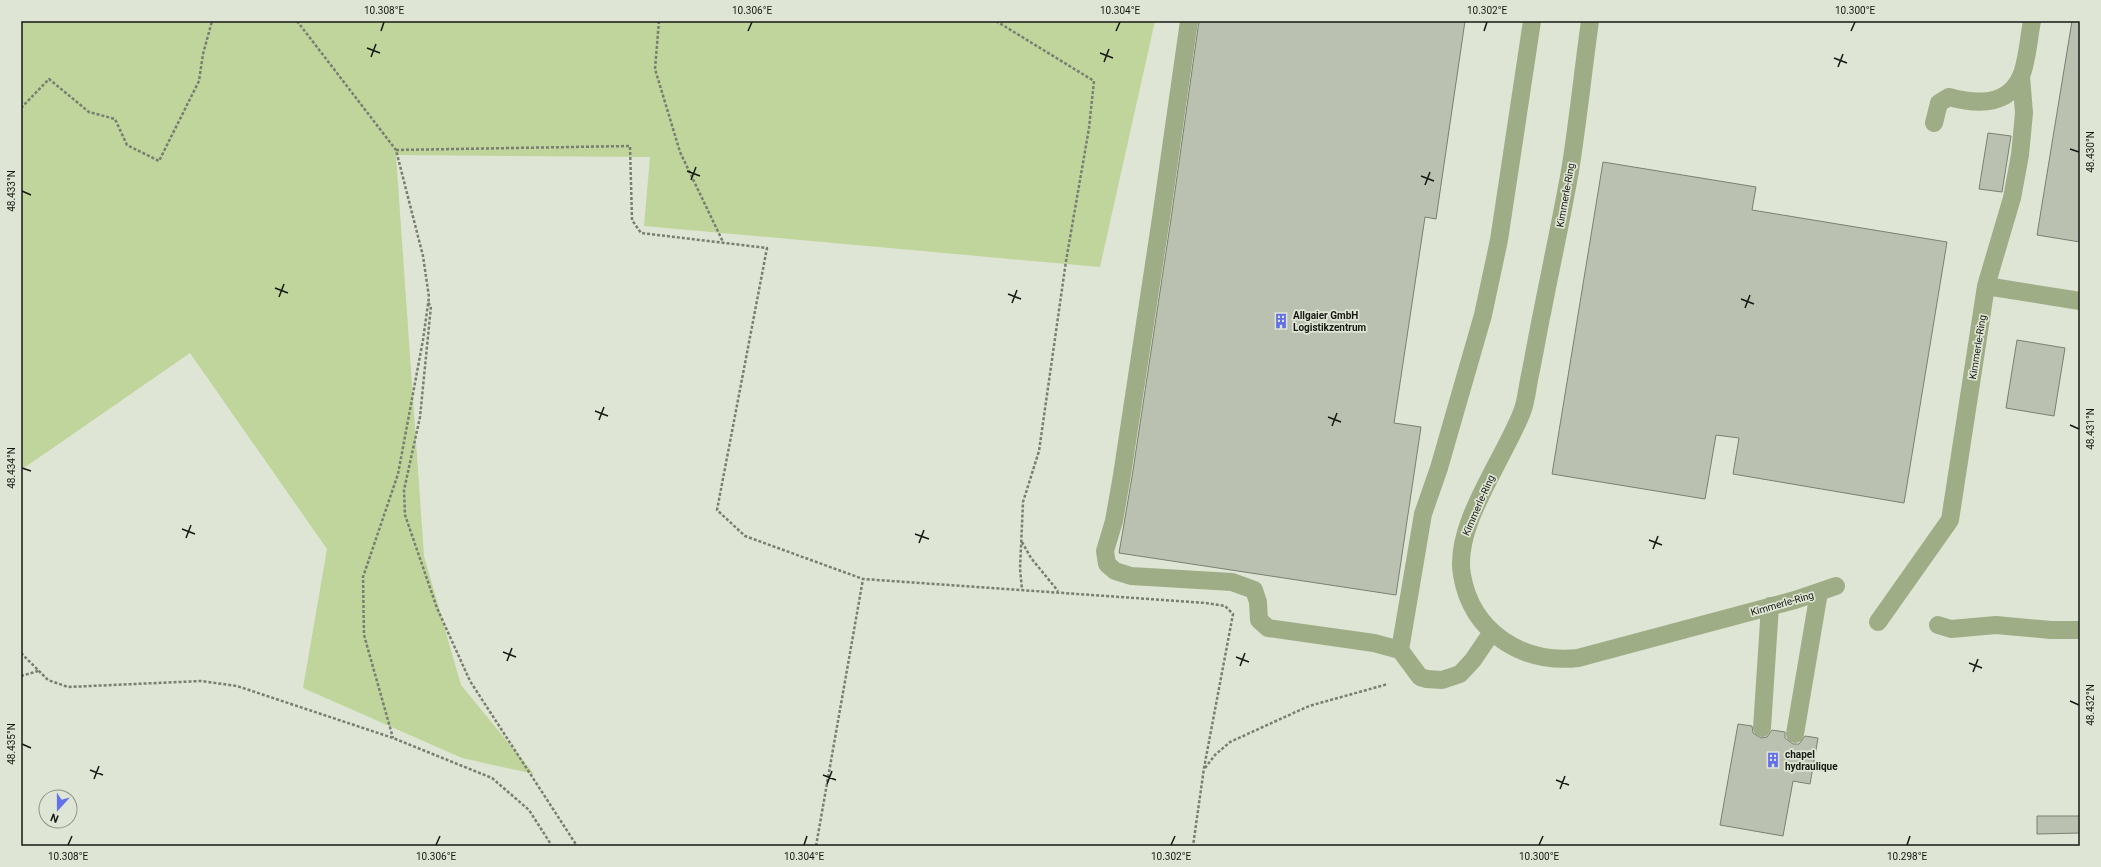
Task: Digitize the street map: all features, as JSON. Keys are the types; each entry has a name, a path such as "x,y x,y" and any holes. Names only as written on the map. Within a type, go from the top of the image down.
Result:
{"street":[{"path":"1189,21 1163,210 1122,475 1114,521 1105,551 1107,564 1115,571 1131,576 1232,582 1254,590 1258,602 1260,620 1268,628 1374,643 1400,650 1420,677 1427,679 1442,680 1460,674 1473,660 1492,632"},
{"path":"1400,650 1423,514 1439,468 1483,315 1499,240 1532,21"},
{"name":"Kimmerle-Ring","path":"1590,21 1570,171 1523,411 1471,518 1462,541 1460,564 1464,587 1475,610 1492,632 1503,641 1527,654 1565,660 1578,658 1770,606 1836,586"},
{"name":"Kimmerle-Ring","path":"1878,622 1950,520 1986,286 2012,198 2020,155 2024,113 2021,76 2032,21"},
{"name":"Kimmerle-Ring","path":"1934,123 1939,102 1948,97 1964,101 1984,102 2002,98 2021,76"},
{"path":"1986,286 2080,301"},
{"path":"1796,734 1819,592"},
{"path":"1762,728 1770,606"},
{"path":"1938,625 1951,629 1996,626 2051,630 2080,630"}],"path":[{"path":"21,108 49,79 89,112 115,119 127,145 159,161 199,80 203,54 212,21"},
{"path":"297,21 396,150 423,256 428,303 423,340 398,474 363,577 364,636 393,738"},
{"path":"659,21 655,69 680,152 723,243"},
{"path":"996,21 1094,81 1089,128 1066,261 1039,451 1024,502 1020,569 1022,589"},
{"path":"396,150 630,146 632,220 641,232 766,248 717,510 745,536 863,579 1022,589 1206,603 1225,606 1232,614 1204,768 1193,846"},
{"path":"428,303 431,306 420,417 404,490 405,515 437,608 470,681 577,846"},
{"path":"1022,542 1031,558 1058,592"},
{"path":"816,846 863,579"},
{"path":"21,653 48,680 68,686 201,682 237,686 393,738 492,778 529,810 552,846"},
{"path":"21,676 38,671"},
{"path":"1204,768 1215,755 1230,742 1309,706 1388,684"}],"green space":[{"path":"21,21 1155,21 1100,267 644,226 650,157 396,155 424,556 461,685 534,774 462,758 303,688 327,549 190,353 21,470"}],"building":[{"name":"Allgaier GmbH Logistikzentrum","path":"1199,21 1465,21 1436,219 1425,217 1394,423 1421,427 1396,595 1119,553 1171,219"},
{"path":"2072,21 2080,21 2080,242 2037,235"},
{"path":"1988,133 2011,136 2002,192 1979,189"},
{"path":"1603,162 1756,187 1752,210 1947,242 1904,503 1733,474 1739,438 1716,435 1705,499 1552,474"},
{"path":"2017,340 2065,348 2054,416 2006,408"},
{"name":"chapel hydraulique","path":"1738,724 1752,726 1753,733 1761,738 1767,737 1772,730 1785,732 1785,738 1793,744 1799,744 1805,736 1818,738 1810,784 1793,781 1783,836 1720,825"},
{"path":"2037,816 2080,816 2080,833 2037,834"}],"place":[{"name":"Allgaier GmbH Logistikzentrum","path":"1281,321"},
{"name":"chapel hydraulique","path":"1773,760"}]}
